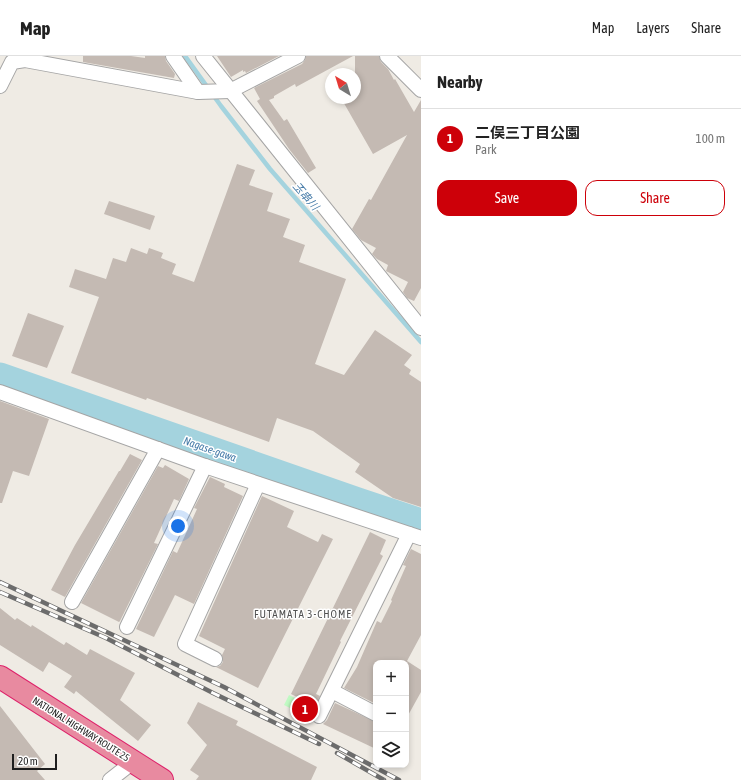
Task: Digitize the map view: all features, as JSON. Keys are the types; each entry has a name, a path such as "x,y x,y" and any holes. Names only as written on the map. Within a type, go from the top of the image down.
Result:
{"highway":[{"name":"NATIONAL HIGHWAY ROUTE 25","path":"0,677 162,780"}],"street":[{"path":"173,56 198,92"},
{"path":"204,56 230,91 421,328"},
{"path":"0,86 12,62 25,58 198,92 230,91 298,56"},
{"path":"388,57 421,90"},
{"path":"0,392 206,466 415,536 319,716"},
{"path":"72,602 158,449"},
{"path":"127,627 206,466"},
{"path":"215,659 185,644 258,484"},
{"path":"332,691 373,712"},
{"path":"110,780 133,762"}],"green space":[{"path":"289,695 325,713 320,723 284,705"}],"building":[{"path":"83,56 131,56 145,58 145,56 165,56 166,61 175,74 174,78 83,62"},
{"path":"217,56 279,56 246,73 245,71 243,72 243,70 231,77"},
{"path":"306,56 353,56 331,68 325,68 325,71 296,87 295,84 269,100 284,121 287,119 316,168 308,173 289,149 257,101 260,99 254,88 302,64"},
{"path":"355,56 379,56 381,62 388,69 394,80 395,79 414,112 421,100 421,288 414,301 407,298 403,292 408,282 386,271 388,265 377,259 372,254 376,248 361,240 352,229 369,199 371,200 407,135 373,154 344,104 361,104 361,68 355,68"},
{"path":"237,164 255,170 249,185 273,193 267,211 290,219 283,237 305,245 299,262 346,279 315,364 344,375 375,330 412,355 404,365 411,370 409,374 421,382 421,507 393,498 355,472 360,464 313,431 277,418 269,442 147,398 146,400 71,373 99,297 69,287 75,269 106,279 113,258 126,262 131,248 147,254 149,248 163,253 161,258 176,264 172,274 194,282"},
{"path":"109,201 155,216 150,230 104,214"},
{"path":"28,313 64,326 47,368 12,356"},
{"path":"0,401 49,419 29,476 13,471 2,503 0,503"},
{"path":"130,454 142,460 65,597 51,590 75,545"},
{"path":"165,465 189,479 179,501 174,499 154,543 158,544 119,622 81,603 158,466 163,468"},
{"path":"210,477 225,484 224,487 243,496 194,604 175,595 154,637 136,629 173,551 177,553 197,509 194,508"},
{"path":"262,496 294,511 287,527 318,542 322,534 333,539 258,688 216,667 220,666 223,662 222,655 225,649 199,636"},
{"path":"370,532 386,540 380,554 383,556 340,641 341,642 316,694 320,696 315,706 291,694"},
{"path":"411,549 421,554 421,635 408,660 373,660 373,702 344,688 357,667 377,621 381,623 392,601 391,600 406,566 403,565"},
{"path":"0,608 15,620 17,618 31,627 32,625 64,645 66,642 87,655 90,649 135,673 120,700 151,725 138,741 76,691 74,694 64,687 72,676 49,662 43,672 0,645"},
{"path":"409,662 421,670 421,692 409,714"},
{"path":"198,702 238,721 236,725 317,767 311,780 196,780 199,776 190,770 207,745 187,723"},
{"path":"335,703 373,721 373,748 323,724 327,720"},
{"path":"0,706 45,764 37,771 45,780 0,780"}],"waterway":[{"name":"玉串川","path":"185,56 221,106 270,169 421,342"},
{"name":"Nagase-gawa","path":"0,376 421,522"}],"railway":[{"path":"0,582 224,687 399,780"},
{"path":"0,592 106,638 213,693 319,744"},
{"path":"337,753 384,780"}],"place":[{"name":"二俣三丁目公園","path":"305,709"}],"district":[{"name":"FUTAMATA 3-CHOME","path":"303,614"}]}
